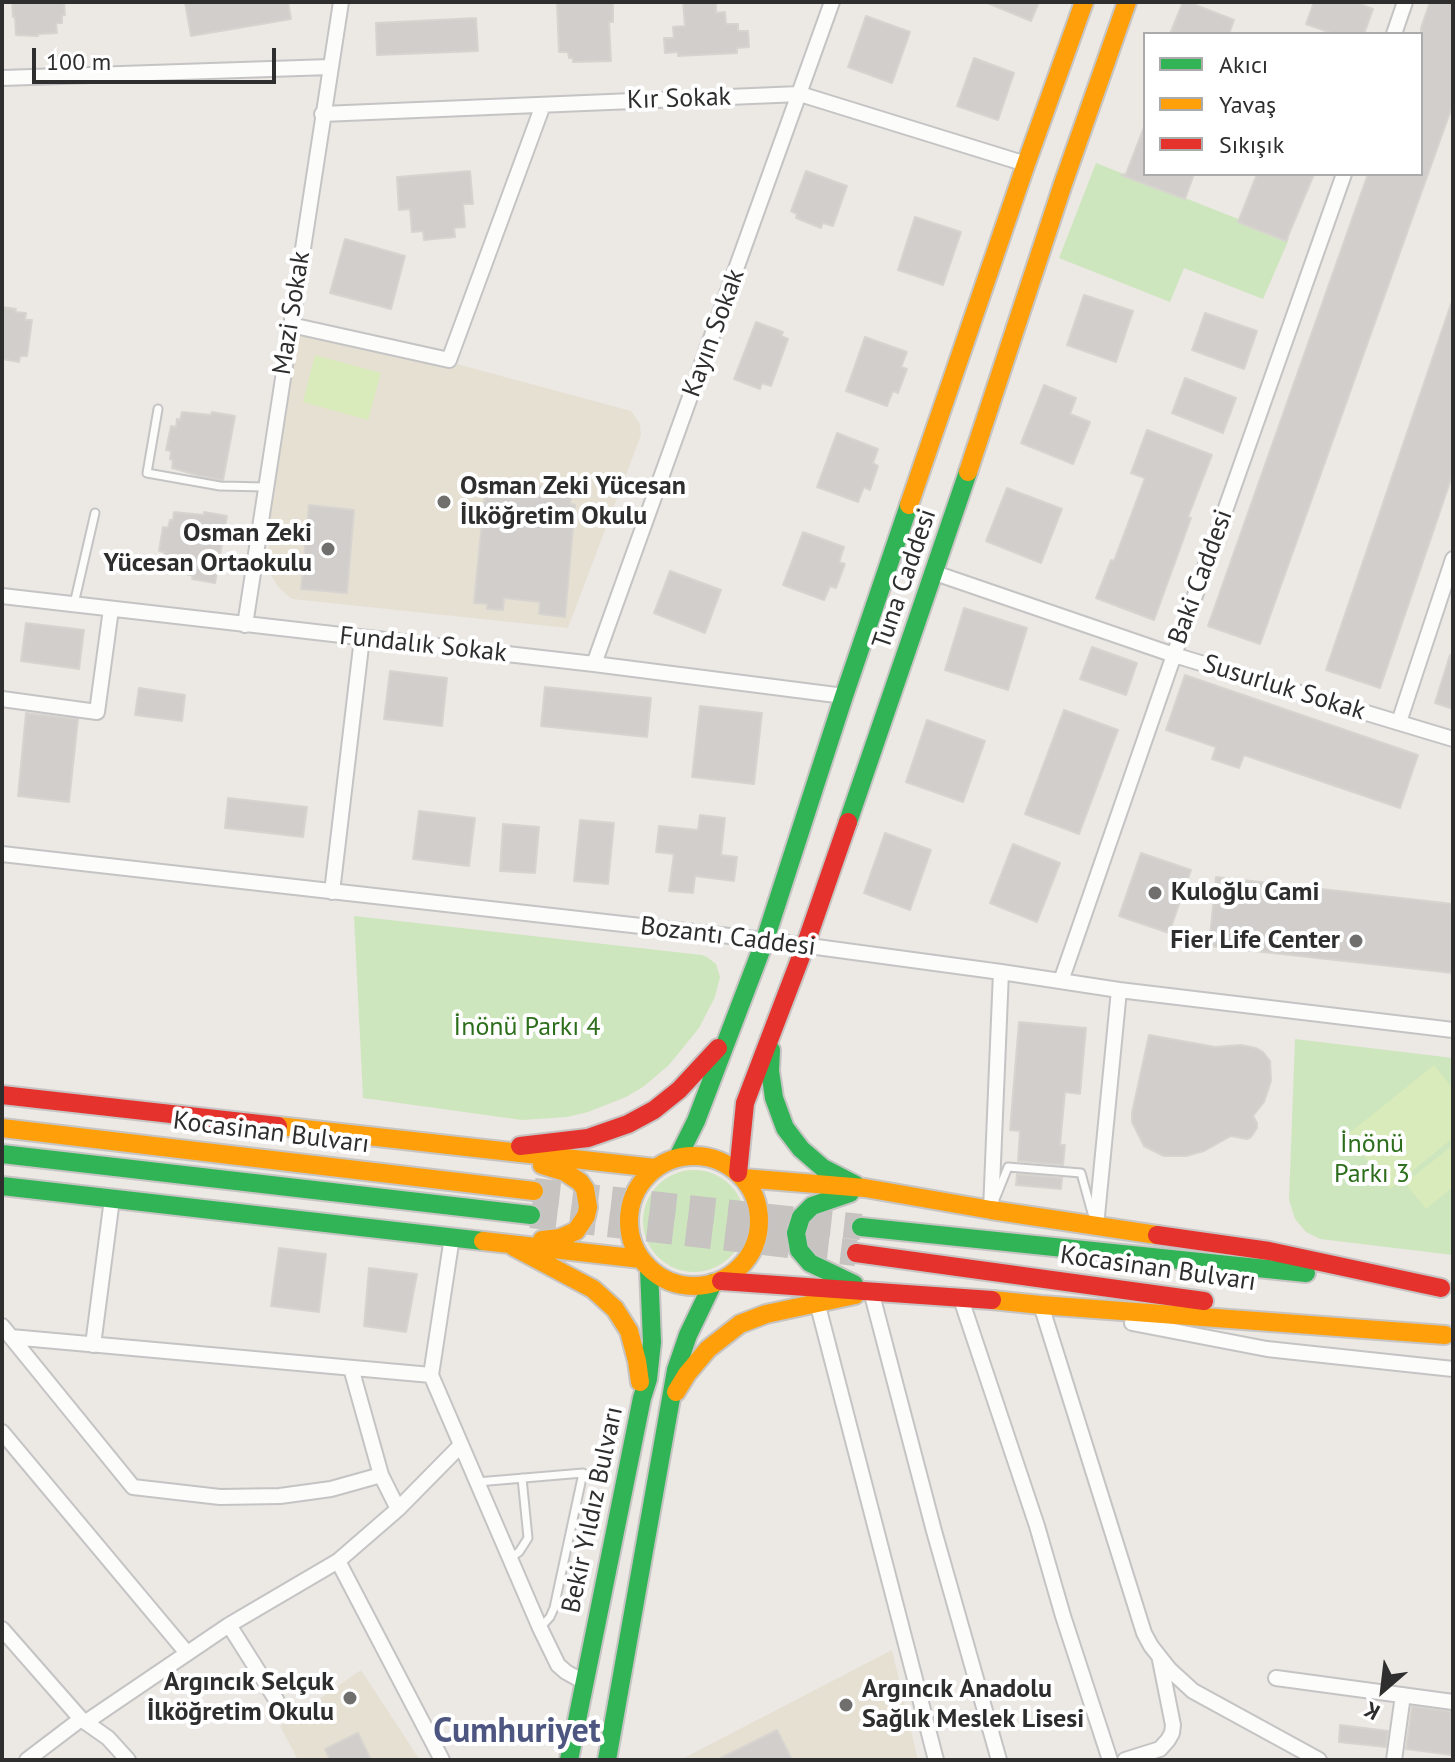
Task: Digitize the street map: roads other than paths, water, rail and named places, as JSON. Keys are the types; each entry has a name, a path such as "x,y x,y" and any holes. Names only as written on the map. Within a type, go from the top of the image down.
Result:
{"main road":[{"name":"Tuna Caddesi","path":"678,1157 696,1121 765,940 844,696 1084,2"},
{"name":"Tuna Caddesi","path":"740,1176 745,1103 805,946 935,573 1063,184 1127,2"},
{"path":"488,1149 588,1138 640,1118 691,1079 732,1027"},
{"path":"771,1036 772,1085 776,1109 785,1128 801,1149 823,1168 865,1188"},
{"path":"2,1095 655,1168"},
{"name":"Kocasinan Bulvarı","path":"2,1128 534,1191"},
{"path":"488,1149 565,1172 580,1182 588,1198 586,1216 569,1236 506,1243"},
{"name":"Kocasinan Bulvarı","path":"2,1154 531,1215"},
{"path":"717,1282 742,1266 750,1255 759,1231 758,1206 740,1176 717,1159 691,1155 678,1157 645,1176 629,1211 628,1223 630,1236 645,1264 659,1277 683,1286 717,1282 960,1296 1449,1336"},
{"path":"740,1176 865,1188 1269,1251 1447,1288"},
{"path":"2,1186 506,1243 645,1264"},
{"path":"865,1188 805,1211 797,1225 796,1242 803,1257 810,1263 871,1291"},
{"name":"Kocasinan Bulvarı","path":"861,1227 1447,1288"},
{"path":"506,1243 593,1289 615,1309 633,1344 642,1398"},
{"name":"Kocasinan Bulvarı","path":"856,1253 1449,1336"},
{"name":"Bekir Yıldız Bulvarı","path":"569,1760 648,1379 652,1342 645,1264"},
{"name":"Bekir Yıldız Bulvarı","path":"607,1760 681,1352 717,1282"},
{"path":"670,1404 698,1361 729,1331 750,1319 871,1291"}],"street":[{"name":"Mazi Sokak","path":"245,625 341,2"},
{"name":"Kayın Sokak","path":"594,664 832,2"},
{"path":"1395,32 1405,2"},
{"path":"2,78 330,67"},
{"name":"Kır Sokak","path":"322,114 800,94 1026,164"},
{"path":"291,325 449,360 543,105"},
{"name":"Baki Caddesi","path":"1061,981 1343,176"},
{"path":"1399,722 1453,559"},
{"name":"Susurluk Sokak","path":"935,573 1174,655 1453,739"},
{"name":"Fundalık Sokak","path":"2,596 844,696"},
{"path":"2,699 97,712 111,609"},
{"path":"332,892 362,638"},
{"name":"Bozantı Caddesi","path":"2,854 765,940 1119,990 1453,1030"},
{"path":"991,1210 1001,972"},
{"path":"1096,1226 1119,990"},
{"path":"93,1345 112,1199"},
{"path":"452,1237 431,1375 558,1665 584,1682"},
{"path":"871,1291 934,1531 999,1760"},
{"path":"960,1296 1037,1526 1110,1760"},
{"path":"817,1302 936,1760"},
{"path":"1319,1760 1206,1699 1181,1681 1160,1659 1144,1633 1041,1305 1267,1349 1453,1369"},
{"path":"7,1332 93,1345 431,1375"},
{"path":"7,1332 133,1487 220,1497 265,1497 331,1489 381,1475"},
{"path":"351,1368 381,1475 398,1509"},
{"path":"2,1432 187,1653"},
{"path":"27,1760 229,1625 338,1561 398,1509 461,1445"},
{"path":"338,1561 442,1760"},
{"path":"229,1625 277,1701"},
{"path":"2,1629 83,1721 108,1738 128,1760"},
{"path":"1125,1760 1160,1749 1172,1733 1160,1659"},
{"path":"1276,1678 1453,1702"},
{"path":"1394,1760 1403,1695"}],"lane":[{"path":"158,409 147,473 220,486 266,487"},
{"path":"74,604 95,513"},
{"path":"991,1210 1008,1167 1081,1173 1096,1226"},
{"path":"477,1482 583,1473 554,1608 540,1628"},
{"path":"510,1558 523,1548 528,1538 522,1478"}],"tunnel":[{"path":"534,1191 861,1227"},
{"path":"531,1215 856,1253"}],"place":[{"name":"Osman Zeki Yücesan İlköğretim Okulu","path":"444,502"},
{"name":"Osman Zeki Yücesan Ortaokulu","path":"328,549"},
{"name":"Kuloğlu Cami","path":"1155,893"},
{"name":"Fier Life Center","path":"1356,941"},
{"name":"Argıncık Selçuk İlköğretim Okulu","path":"350,1698"},
{"name":"Argıncık Anadolu Sağlık Meslek Lisesi","path":"846,1705"}],"district":[{"name":"Cumhuriyet","path":"517,1732"}],"park label":[{"name":"İnönü Parkı 4","path":"527,1028"},
{"name":"İnönü Parkı 3","path":"1372,1160"}]}
